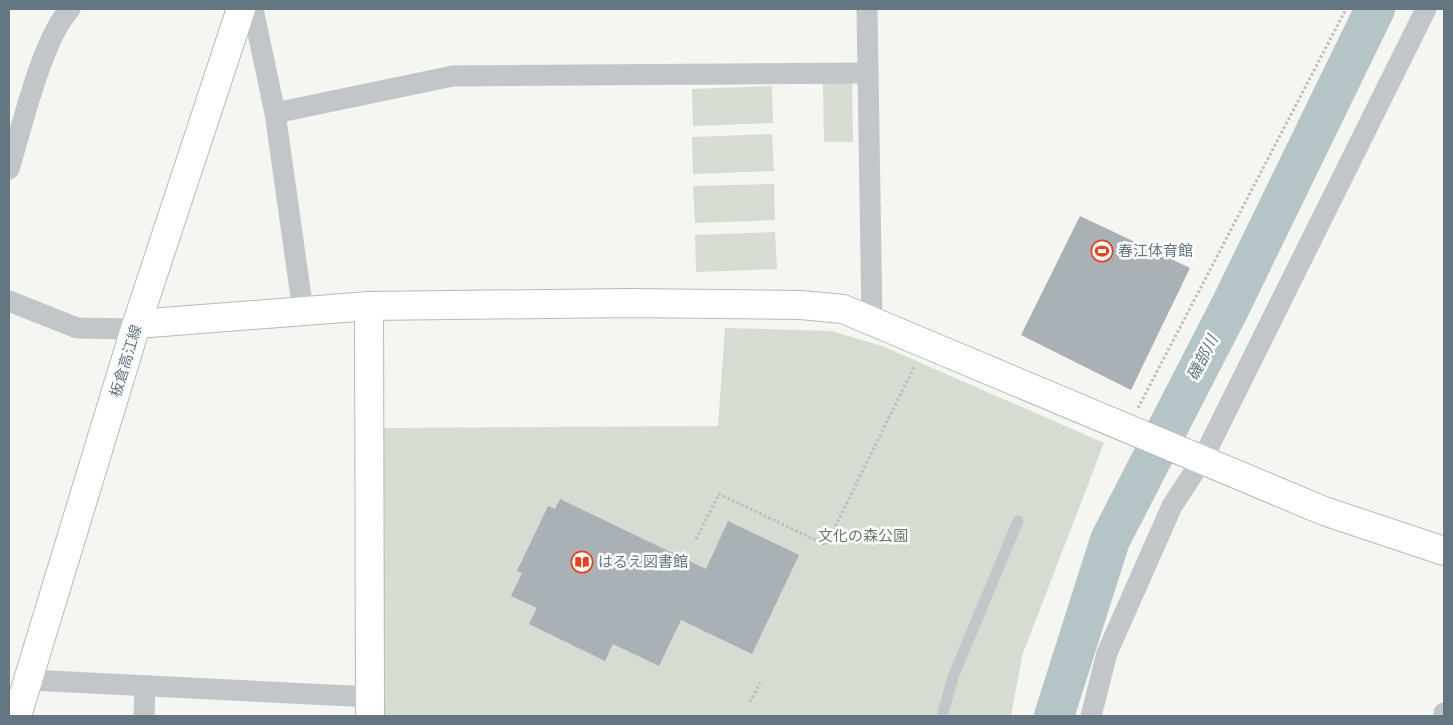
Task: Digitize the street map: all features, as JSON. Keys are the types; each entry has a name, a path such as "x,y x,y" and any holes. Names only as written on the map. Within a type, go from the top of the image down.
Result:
{"street":[{"path":"9,169 44,57 59,21 70,9"},
{"name":"板倉高江線","path":"20,697 136,326 241,9"},
{"path":"253,9 275,113 303,311"},
{"path":"867,9 872,321"},
{"path":"1091,716 1107,653 1172,506 1202,460 1426,9"},
{"path":"275,113 453,76 868,73"},
{"path":"9,301 77,328 136,326 369,306 629,303 802,305 843,309 1324,511 1444,551"},
{"path":"20,697 145,686 370,707 369,306"},
{"path":"144,716 145,686"}],"lane":[{"path":"942,716 953,677 1018,521"}],"path":[{"path":"1138,408 1346,9"},
{"path":"696,539 719,494 826,545 926,344"},
{"path":"750,702 760,683"}],"green space":[{"path":"823,79 852,79 853,142 824,142"},
{"path":"772,86 773,123 693,126 692,89"},
{"path":"772,134 774,171 693,174 692,137"},
{"path":"774,184 775,220 695,223 693,186"},
{"path":"775,232 777,269 696,272 695,235"},
{"name":"文化の森公園","path":"725,328 831,331 882,346 1104,443 1022,656 1011,716 382,716 381,428 718,426"}],"building":[{"path":"1080,216 1190,268 1131,390 1021,335"},
{"path":"560,499 706,569 728,521 799,555 752,654 681,620 659,666 613,644 605,661 529,624 537,608 511,596 522,573 517,571 548,506 555,509"}],"waterway":[{"name":"磯部川","path":"1054,716 1110,540 1230,307 1375,9"}],"place":[{"name":"春江体育館","path":"1102,251"},
{"name":"はるえ図書館","path":"582,562"}]}
